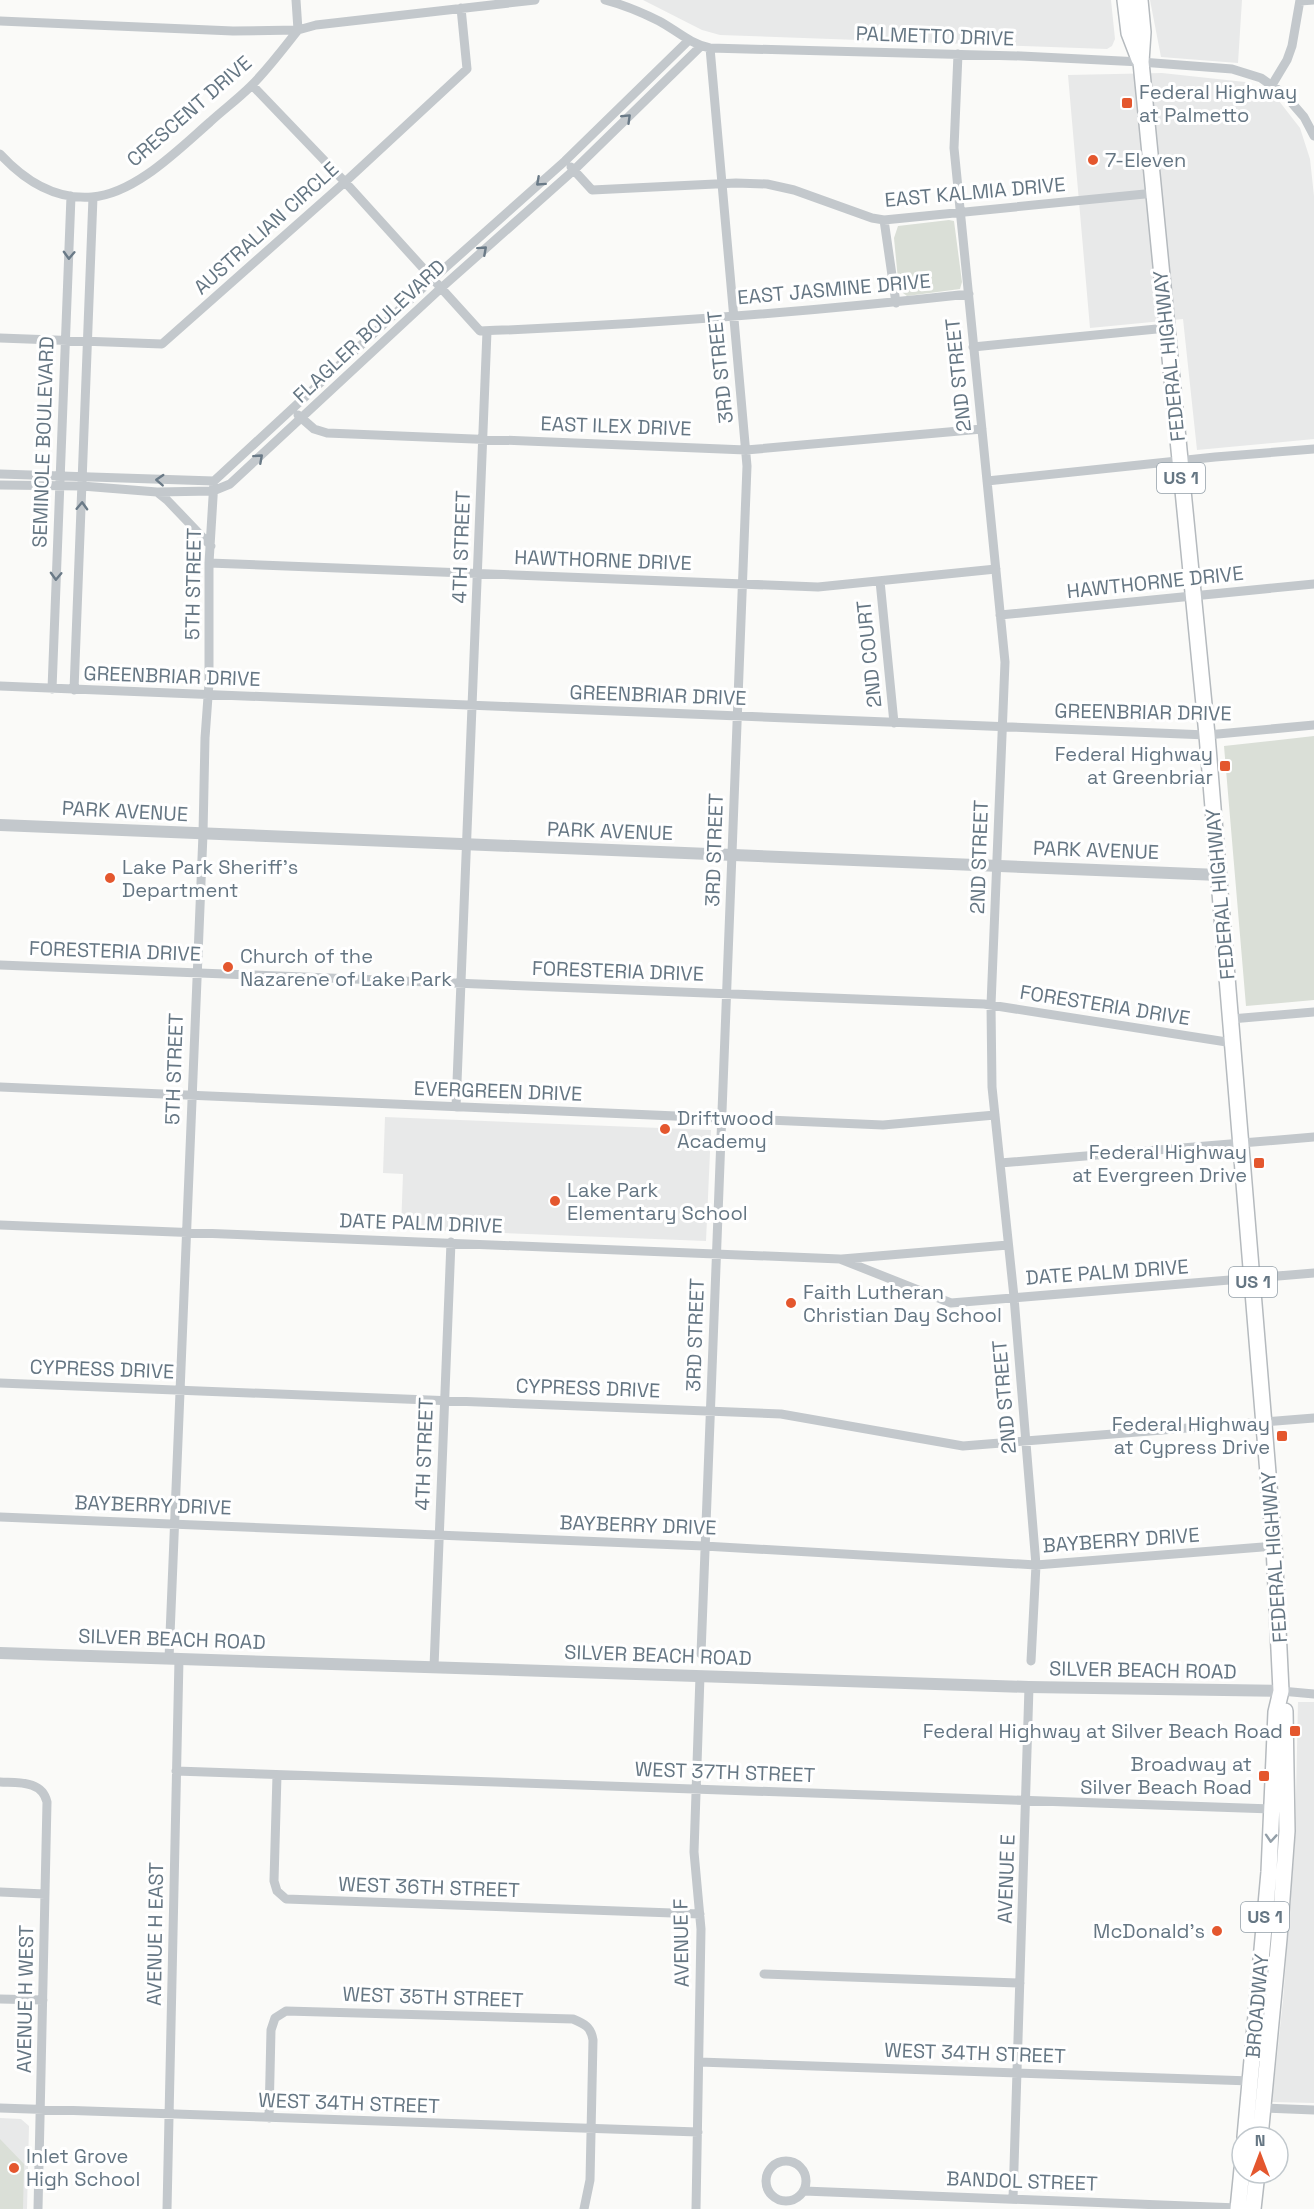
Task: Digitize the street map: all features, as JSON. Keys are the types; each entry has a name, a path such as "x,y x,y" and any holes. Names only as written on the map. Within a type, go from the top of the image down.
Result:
{"main road":[{"name":"FEDERAL HIGHWAY","path":"1125,0 1129,33 1140,62"},
{"name":"FEDERAL HIGHWAY","path":"1140,0 1143,32 1140,62 1155,193 1207,735 1233,1043 1274,1546 1281,1694"},
{"name":"BROADWAY","path":"1246,2125 1269,1872 1276,1712 1281,1694"},
{"name":"BROADWAY","path":"1261,2125 1287,1831 1285,1713 1281,1694"},
{"path":"1269,1872 1275,1881 1269,1951 1271,1956 1277,1960"},
{"path":"1251,2081 1263,2108"},
{"path":"1242,2185 1243,2209"},
{"path":"1243,2209 1252,2185"}],"street":[{"path":"296,0 298,30"},
{"path":"0,21 233,31 298,30 316,25 535,0"},
{"name":"PALMETTO DRIVE","path":"605,0 636,10 706,47 958,54 1140,62 1232,69 1247,72 1272,85 1295,105 1314,136"},
{"path":"1272,85 1287,60 1292,46 1300,1 1314,0"},
{"name":"AUSTRALIAN CIRCLE","path":"0,338 162,344 345,182 467,69 461,8"},
{"name":"CRESCENT DRIVE","path":"0,154 18,173 30,181 43,188 71,196 93,197 124,188 189,141 252,85 298,30"},
{"name":"FLAGLER BOULEVARD","path":"0,474 60,481 214,486 432,279 565,160 689,40"},
{"name":"FLAGLER BOULEVARD","path":"83,482 157,492 230,484 706,47"},
{"name":"3RD STREET","path":"701,1654 747,466 732,316 723,184 706,47"},
{"name":"2ND STREET","path":"958,54 954,148 1005,662 991,1005 992,1087 1014,1297 1036,1564 1031,1661"},
{"path":"252,85 345,182 480,331 487,331"},
{"name":"EAST KALMIA DRIVE","path":"565,160 592,190 767,184 794,190 872,218 884,220 1155,193"},
{"name":"SEMINOLE BOULEVARD","path":"52,689 71,196"},
{"name":"SEMINOLE BOULEVARD","path":"74,690 93,197"},
{"path":"884,220 896,303"},
{"name":"EAST JASMINE DRIVE","path":"487,331 732,316 896,303 969,294"},
{"path":"974,347 1167,328"},
{"name":"4TH STREET","path":"456,1107 487,331"},
{"name":"EAST ILEX DRIVE","path":"293,409 314,429 327,433 746,450 982,429"},
{"path":"987,481 1314,449"},
{"name":"FLAGLER BOULEVARD","path":"0,485 60,481"},
{"name":"5TH STREET","path":"174,1659 174,1525 209,683 209,563 214,486"},
{"path":"157,492 211,546"},
{"name":"HAWTHORNE DRIVE","path":"209,563 818,587 996,569"},
{"name":"2ND COURT","path":"880,581 894,723"},
{"name":"HAWTHORNE DRIVE","path":"1000,615 1314,584"},
{"name":"GREENBRIAR DRIVE","path":"0,686 1207,735 1314,725"},
{"name":"PARK AVENUE","path":"0,825 1219,875"},
{"name":"FORESTERIA DRIVE","path":"0,965 991,1005 1233,1043"},
{"path":"1231,1019 1314,1012"},
{"name":"EVERGREEN DRIVE","path":"0,1087 883,1125 995,1115"},
{"path":"1000,1163 1314,1137"},
{"name":"DATE PALM DRIVE","path":"0,1225 840,1259 1008,1245"},
{"name":"4TH STREET","path":"434,1667 451,1242"},
{"name":"DATE PALM DRIVE","path":"840,1259 951,1303 1314,1273"},
{"name":"CYPRESS DRIVE","path":"0,1383 781,1414 963,1446 1314,1418"},
{"name":"BAYBERRY DRIVE","path":"0,1517 704,1546 1036,1564 1274,1546"},
{"name":"SILVER BEACH ROAD","path":"0,1653 1029,1687 1314,1694"},
{"name":"AVENUE H EAST","path":"167,2209 176,1772 174,1659"},
{"name":"AVENUE F","path":"696,2209 700,1914 694,1852 700,1676"},
{"name":"AVENUE E","path":"1012,2199 1029,1687"},
{"name":"WEST 37TH STREET","path":"176,1772 1272,1809"},
{"name":"WEST 36TH STREET","path":"277,1775 274,1881 277,1891 286,1899 700,1914"},
{"name":"AVENUE H WEST","path":"0,1782 33,1785 42,1791 46,1802 39,2209"},
{"path":"0,1892 45,1894"},
{"path":"764,1974 1020,1983"},
{"path":"0,1999 43,2001"},
{"name":"WEST 35TH STREET","path":"269,2118 271,2030 275,2018 280,2013 292,2010 573,2019 584,2023 592,2034 593,2040 591,2129"},
{"name":"WEST 34TH STREET","path":"699,2062 1251,2081"},
{"name":"WEST 34TH STREET","path":"0,2108 698,2132"},
{"path":"1263,2108 1314,2110"},
{"path":"584,2209 590,2180 591,2129"},
{"path":"783,2162 795,2164 804,2172 806,2178 804,2191 794,2200 778,2200 766,2186 768,2173 776,2164 783,2162"},
{"name":"BANDOL STREET","path":"804,2191 1243,2209"}],"shaded area":[{"path":"643,0 1111,0 1115,39 1112,46 1107,49 720,35 702,30"},
{"path":"1150,0 1242,0 1238,63 1161,57"},
{"path":"1162,73 1245,82 1279,101 1300,128 1310,159 1314,196 1314,439 1197,450 1183,319 1090,328 1068,75"},
{"path":"954,221 962,282 960,289 907,296 899,290 894,238 898,226"},
{"path":"1314,736 1314,1000 1246,1006 1224,746"},
{"name":"Lake Park Elementary School","path":"385,1117 711,1130 706,1241 401,1229 403,1174 383,1173"},
{"path":"1298,1702 1314,1702 1314,2103 1272,2102 1283,2000 1295,1842"},
{"name":"Inlet Grove High School","path":"0,2118 21,2119 29,2126 27,2209 0,2209"},
{"path":"0,2139 24,2164 23,2209 0,2209"}],"place":[{"name":"Federal Highway at Palmetto","path":"1127,103"},
{"name":"7-Eleven","path":"1093,160"},
{"name":"Federal Highway at Greenbriar","path":"1225,766"},
{"name":"Lake Park Sheriff's Department","path":"110,878"},
{"name":"Church of the Nazarene of Lake Park","path":"228,967"},
{"name":"Driftwood Academy","path":"665,1129"},
{"name":"Federal Highway at Evergreen Drive","path":"1259,1163"},
{"name":"Lake Park Elementary School","path":"555,1201"},
{"name":"Faith Lutheran Christian Day School","path":"791,1303"},
{"name":"Federal Highway at Cypress Drive","path":"1282,1436"},
{"name":"Federal Highway at Silver Beach Road","path":"1295,1731"},
{"name":"Broadway at Silver Beach Road","path":"1264,1776"},
{"name":"McDonald's","path":"1217,1931"},
{"name":"Inlet Grove High School","path":"14,2168"}]}
